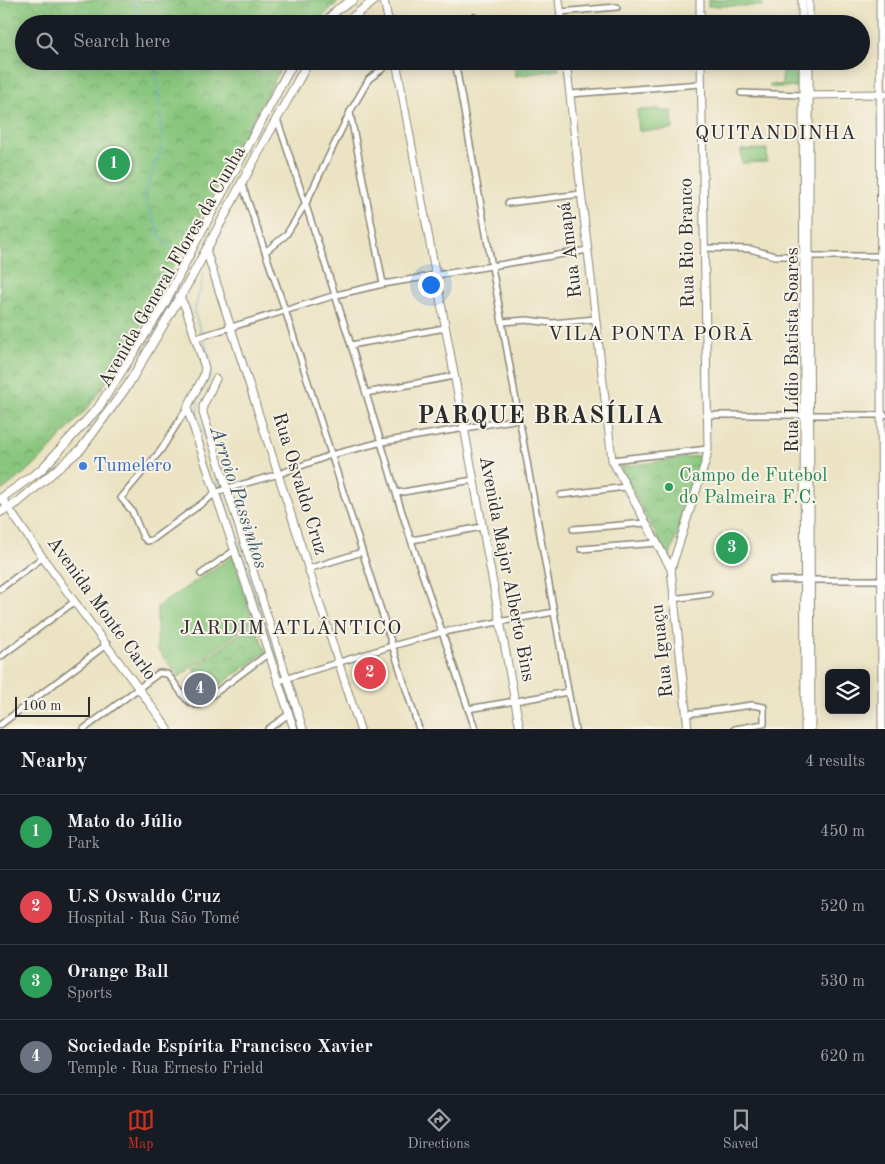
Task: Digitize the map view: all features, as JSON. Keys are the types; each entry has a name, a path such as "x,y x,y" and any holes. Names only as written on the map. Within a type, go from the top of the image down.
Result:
{"main road":[{"path":"332,15 353,0"},
{"path":"356,15 375,0"},
{"name":"Avenida General Flores da Cunha","path":"1,499 41,470 98,408 165,303 195,243 289,70"},
{"name":"Avenida General Flores da Cunha","path":"0,512 17,503 81,448 128,385 180,298 305,70"},
{"path":"195,243 206,250"},
{"path":"165,303 180,298"}],"street":[{"path":"384,0 387,15"},
{"path":"559,0 560,15"},
{"path":"700,0 700,15"},
{"path":"802,0 806,15"},
{"path":"806,15 809,0"},
{"path":"880,0 883,94 880,256 883,310 882,729"},
{"path":"560,12 617,7"},
{"path":"266,252 286,235 306,203 350,112 369,79 382,70"},
{"name":"Avenida Major Alberto Bins","path":"396,70 520,729"},
{"path":"457,70 575,729"},
{"name":"Rua Amapá","path":"567,70 612,460 671,569"},
{"name":"Rua Rio Branco","path":"671,569 708,449 701,70"},
{"name":"Rua Lídio Batista Soares","path":"803,70 806,95"},
{"name":"Rua Lídio Batista Soares","path":"808,70 806,95 807,641 811,729"},
{"path":"570,94 701,84"},
{"path":"741,93 806,95 883,94"},
{"path":"350,112 383,284"},
{"path":"277,118 336,295 412,540 475,729"},
{"path":"242,184 285,310 419,729"},
{"path":"508,203 581,194"},
{"path":"704,248 750,249 774,256 880,256"},
{"name":"Rua Osvaldo Cruz","path":"206,250 360,729"},
{"path":"198,338 336,295 383,284 588,250"},
{"path":"180,298 198,338 205,368 195,405 216,493 269,653 283,680 303,729"},
{"path":"502,322 527,320 552,323 596,319"},
{"path":"351,345 445,328"},
{"path":"366,393 454,376"},
{"path":"216,379 122,498 132,511 143,537 147,541 152,540 216,493 225,489 279,474 331,455 382,442 519,419"},
{"path":"195,405 202,413 283,680 289,714 294,729"},
{"path":"707,415 883,415"},
{"path":"612,460 708,449"},
{"path":"397,493 474,480"},
{"path":"561,495 626,488"},
{"name":"Avenida Monte Carlo","path":"1,499 168,729"},
{"path":"573,529 646,524"},
{"path":"412,540 482,527"},
{"path":"582,549 657,543"},
{"path":"201,574 235,550"},
{"path":"308,570 362,552"},
{"path":"0,589 42,558"},
{"name":"Rua Iguaçu","path":"671,569 688,729"},
{"path":"772,580 883,580"},
{"path":"673,599 709,594"},
{"path":"0,657 74,602"},
{"path":"283,680 443,632 554,612"},
{"path":"0,728 107,644"},
{"path":"84,729 156,675 163,673 171,678 188,701 199,705 269,653"},
{"name":"Rua Lídio Batista Soares","path":"805,729 808,676"},
{"path":"468,709 568,692"},
{"path":"686,714 752,705 764,707 764,724 735,729"},
{"path":"268,729 289,714"}],"green space":[{"path":"0,0 340,0 324,15 15,15 15,70 280,70 125,354 91,404 38,462 0,492"},
{"path":"708,0 762,0 762,6 708,6"},
{"path":"515,70 559,70 516,76"},
{"path":"782,70 798,70 798,87 770,87 770,84 782,85"},
{"path":"660,109 660,111 672,111 673,129 639,131 637,110"},
{"path":"767,149 767,162 742,163 741,150"},
{"path":"704,455 669,559 620,467"},
{"path":"740,534 743,561 724,563 721,536"},
{"path":"233,556 253,621 179,677 157,649 157,607"},
{"path":"254,623 266,652 213,690 193,669"}],"waterway":[{"path":"133,0 140,15"},
{"path":"156,70 161,115 160,126 163,137 162,148 145,192 146,201 160,236 166,244 180,255"},
{"name":"Arroio Passinhos","path":"202,334 194,312 203,274"},
{"name":"Arroio Passinhos","path":"203,338 209,355 210,376 199,396 197,415 221,488"},
{"name":"Arroio Passinhos","path":"222,492 282,678"},
{"name":"Arroio Passinhos","path":"283,682 298,729"}],"place":[{"name":"Mato do Júlio","path":"114,164"},
{"name":"Tumelero","path":"83,466"},
{"name":"Campo de Futebol do Palmeira F.C.","path":"669,487"},
{"name":"Orange Ball","path":"732,548"},
{"name":"U.S Oswaldo Cruz","path":"370,673"},
{"name":"Sociedade Espírita Francisco Xavier","path":"200,689"}],"district":[{"name":"QUITANDINHA","path":"776,134"},
{"name":"VILA PONTA PORÃ","path":"651,335"},
{"name":"PARQUE BRASÍLIA","path":"541,417"},
{"name":"JARDIM ATLÂNTICO","path":"291,629"}]}
